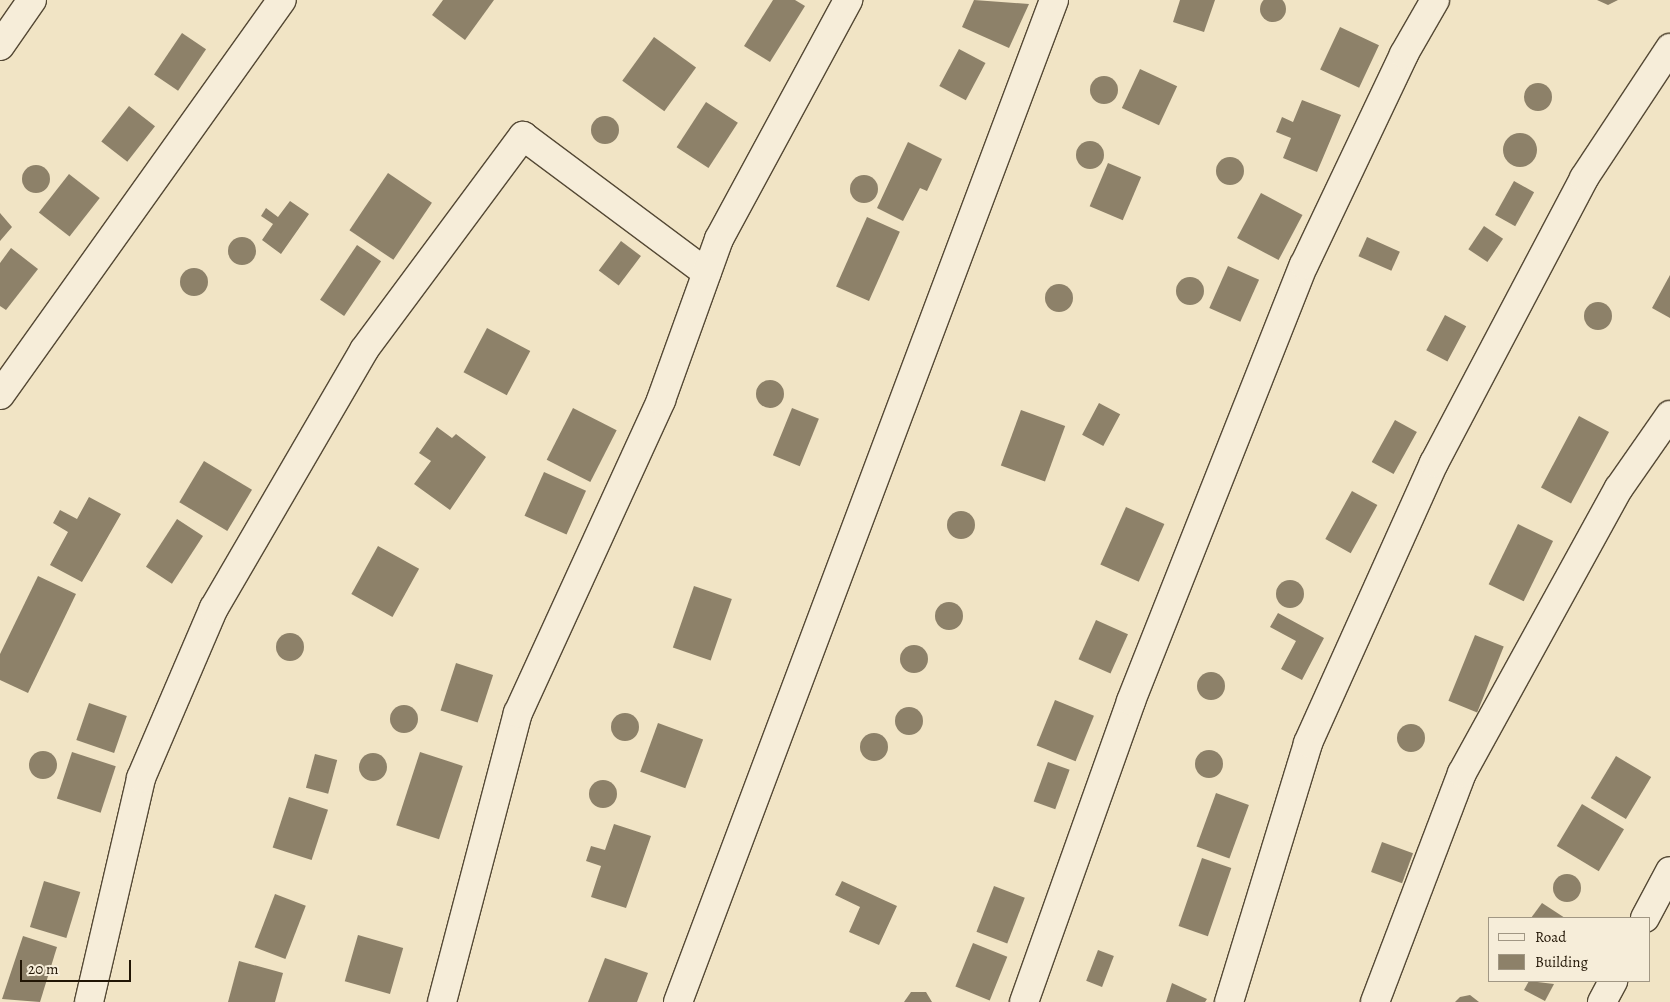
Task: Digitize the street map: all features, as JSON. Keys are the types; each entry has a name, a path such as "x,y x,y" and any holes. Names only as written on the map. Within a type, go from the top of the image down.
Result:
{"street":[{"path":"0,46 32,0"},
{"path":"0,395 282,0"},
{"path":"442,1002 518,713 661,400 719,240 848,0"},
{"path":"678,1002 1054,0"},
{"path":"1024,1002 1131,701 1304,265 1404,54 1435,0"},
{"path":"1229,1002 1308,743 1434,463 1584,178 1670,48"},
{"path":"89,1002 141,778 214,608 364,350 523,136 707,273"},
{"path":"1375,1002 1462,773 1619,488 1670,415"},
{"path":"1646,917 1670,871"},
{"path":"1602,1002 1612,982"}],"building":[{"path":"1265,-1 1281,-1 1285,4 1285,14 1278,21 1268,21 1261,14 1261,4"},
{"path":"443,0 494,0 465,40 432,15"},
{"path":"773,0 795,0 805,6 770,62 744,46"},
{"path":"974,0 1029,4 1009,48 962,27"},
{"path":"1180,0 1215,0 1204,32 1173,22"},
{"path":"1597,0 1618,0 1608,5"},
{"path":"1340,27 1379,45 1359,88 1320,70"},
{"path":"182,33 206,49 178,91 154,74"},
{"path":"654,37 696,68 664,111 622,81"},
{"path":"959,49 985,63 966,100 939,86"},
{"path":"1140,69 1177,86 1159,125 1122,108"},
{"path":"1104,76 1114,80 1118,90 1114,100 1104,104 1094,100 1090,90 1094,80"},
{"path":"1538,83 1548,87 1552,97 1548,107 1538,111 1528,107 1524,97 1528,87"},
{"path":"1302,100 1341,115 1317,172 1283,158 1291,138 1276,132 1282,117 1293,122"},
{"path":"706,102 738,123 708,168 677,147"},
{"path":"129,106 155,126 127,162 101,141"},
{"path":"605,116 615,120 619,130 615,140 605,144 595,140 591,130 595,120"},
{"path":"1520,133 1532,138 1537,150 1532,162 1520,167 1508,162 1503,150 1508,138"},
{"path":"1090,141 1100,145 1104,155 1100,165 1090,169 1080,165 1076,155 1080,145"},
{"path":"908,142 942,159 927,191 920,188 903,221 877,208"},
{"path":"1230,157 1240,161 1244,171 1240,181 1230,185 1220,181 1216,171 1220,161"},
{"path":"1108,163 1141,177 1123,220 1090,206"},
{"path":"36,165 46,169 50,179 46,189 36,193 26,189 22,179 26,169"},
{"path":"388,173 432,203 393,260 349,230"},
{"path":"69,174 100,198 70,237 39,213"},
{"path":"864,175 874,179 878,189 874,199 864,203 854,199 850,189 854,179"},
{"path":"1514,181 1534,192 1515,226 1495,215"},
{"path":"1261,193 1302,215 1279,260 1237,238"},
{"path":"290,201 309,214 281,254 262,240 273,224 261,216 266,208 278,217"},
{"path":"0,213 12,227 0,241"},
{"path":"867,217 900,232 869,301 836,286"},
{"path":"1484,226 1503,239 1487,262 1468,249"},
{"path":"242,237 252,241 256,251 252,261 242,265 232,261 228,251 232,241"},
{"path":"1367,237 1400,252 1391,271 1358,256"},
{"path":"621,241 641,256 619,286 599,271"},
{"path":"357,245 381,261 344,316 320,300"},
{"path":"11,248 38,269 6,310 0,306 0,263"},
{"path":"1228,266 1259,280 1240,322 1209,308"},
{"path":"194,268 204,272 208,282 204,292 194,296 184,292 180,282 184,272"},
{"path":"1670,275 1670,318 1652,308"},
{"path":"1190,277 1200,281 1204,291 1200,301 1190,305 1180,301 1176,291 1180,281"},
{"path":"1059,284 1069,288 1073,298 1069,308 1059,312 1049,308 1045,298 1049,288"},
{"path":"1598,302 1608,306 1612,316 1608,326 1598,330 1588,326 1584,316 1588,306"},
{"path":"1445,315 1466,326 1447,362 1426,350"},
{"path":"487,328 530,351 507,395 464,372"},
{"path":"770,380 780,384 784,394 780,404 770,408 760,404 756,394 760,384"},
{"path":"1099,403 1120,414 1103,446 1082,435"},
{"path":"573,408 617,430 590,482 547,460"},
{"path":"792,408 819,419 800,466 773,455"},
{"path":"1021,410 1065,426 1045,482 1001,465"},
{"path":"1579,416 1609,432 1571,503 1541,488"},
{"path":"1395,420 1417,432 1394,474 1372,462"},
{"path":"437,427 452,438 456,434 486,457 450,510 414,484 431,461 419,453"},
{"path":"204,461 252,490 227,531 179,502"},
{"path":"544,472 586,491 566,535 524,516"},
{"path":"1352,491 1377,505 1351,553 1325,539"},
{"path":"89,497 121,514 82,582 50,565 68,532 53,523 60,510 77,519"},
{"path":"1126,507 1164,524 1139,582 1100,565"},
{"path":"961,511 971,515 975,525 971,535 961,539 951,535 947,525 951,515"},
{"path":"177,519 203,536 172,584 146,567"},
{"path":"1518,524 1553,541 1524,601 1489,584"},
{"path":"378,546 419,569 392,617 351,594"},
{"path":"38,576 76,594 28,693 0,680 0,654"},
{"path":"1290,580 1300,584 1304,594 1300,604 1290,608 1280,604 1276,594 1280,584"},
{"path":"694,586 732,599 711,660 673,647"},
{"path":"949,602 959,606 963,616 959,626 949,630 939,626 935,616 939,606"},
{"path":"1278,613 1324,638 1302,680 1281,669 1296,641 1270,627"},
{"path":"1096,620 1128,634 1110,674 1079,659"},
{"path":"290,633 300,637 304,647 300,657 290,661 280,657 276,647 280,637"},
{"path":"1475,635 1504,647 1477,712 1448,701"},
{"path":"914,645 924,649 928,659 924,669 914,673 904,669 900,659 904,649"},
{"path":"456,663 493,675 478,723 441,711"},
{"path":"1211,672 1221,676 1225,686 1221,696 1211,700 1201,696 1197,686 1201,676"},
{"path":"1055,700 1094,716 1076,761 1037,745"},
{"path":"89,703 127,716 114,753 76,740"},
{"path":"404,705 414,709 418,719 414,729 404,733 394,729 390,719 394,709"},
{"path":"909,707 919,711 923,721 919,731 909,735 899,731 895,721 899,711"},
{"path":"625,713 635,717 639,727 635,737 625,741 615,737 611,727 615,717"},
{"path":"658,723 703,739 685,788 640,772"},
{"path":"1411,724 1421,728 1425,738 1421,748 1411,752 1401,748 1397,738 1401,728"},
{"path":"874,733 884,737 888,747 884,757 874,761 864,757 860,747 864,737"},
{"path":"1209,750 1219,754 1223,764 1219,774 1209,778 1199,774 1195,764 1199,754"},
{"path":"43,751 53,755 57,765 53,775 43,779 33,775 29,765 33,755"},
{"path":"72,752 116,766 101,813 57,799"},
{"path":"420,752 463,766 439,839 396,825"},
{"path":"373,753 383,757 387,767 383,777 373,781 363,777 359,767 363,757"},
{"path":"315,754 337,760 328,794 306,788"},
{"path":"1616,756 1651,777 1626,819 1591,798"},
{"path":"1048,762 1070,770 1055,809 1034,801"},
{"path":"603,780 613,784 617,794 613,804 603,808 593,804 589,794 593,784"},
{"path":"1216,793 1249,805 1229,859 1197,847"},
{"path":"289,797 328,810 312,860 273,847"},
{"path":"1582,804 1624,829 1599,871 1557,846"},
{"path":"614,824 651,836 626,908 591,897 601,866 586,861 591,846 605,850"},
{"path":"1382,842 1413,853 1402,883 1371,872"},
{"path":"1202,858 1231,868 1208,936 1179,926"},
{"path":"1567,874 1577,878 1581,888 1577,898 1567,902 1557,898 1553,888 1557,878"},
{"path":"44,881 80,892 66,938 30,927"},
{"path":"842,881 897,906 879,945 849,932 860,907 835,895"},
{"path":"994,886 1025,898 1007,944 976,932"},
{"path":"275,894 306,906 285,959 255,947"},
{"path":"1542,903 1563,917 1532,917"},
{"path":"358,935 403,948 390,994 345,981"},
{"path":"23,936 57,947 40,1002 2,999"},
{"path":"973,943 1007,957 990,1000 955,987"},
{"path":"1098,950 1114,956 1102,987 1086,981"},
{"path":"605,958 648,973 637,1002 588,1002"},
{"path":"239,961 283,973 275,1002 228,1002"},
{"path":"1528,982 1554,984 1545,1001 1524,990"},
{"path":"1172,983 1207,999 1205,1002 1166,1002"},
{"path":"911,992 926,992 932,1002 904,1002"},
{"path":"1470,995 1479,1002 1455,1002 1460,997"}]}
